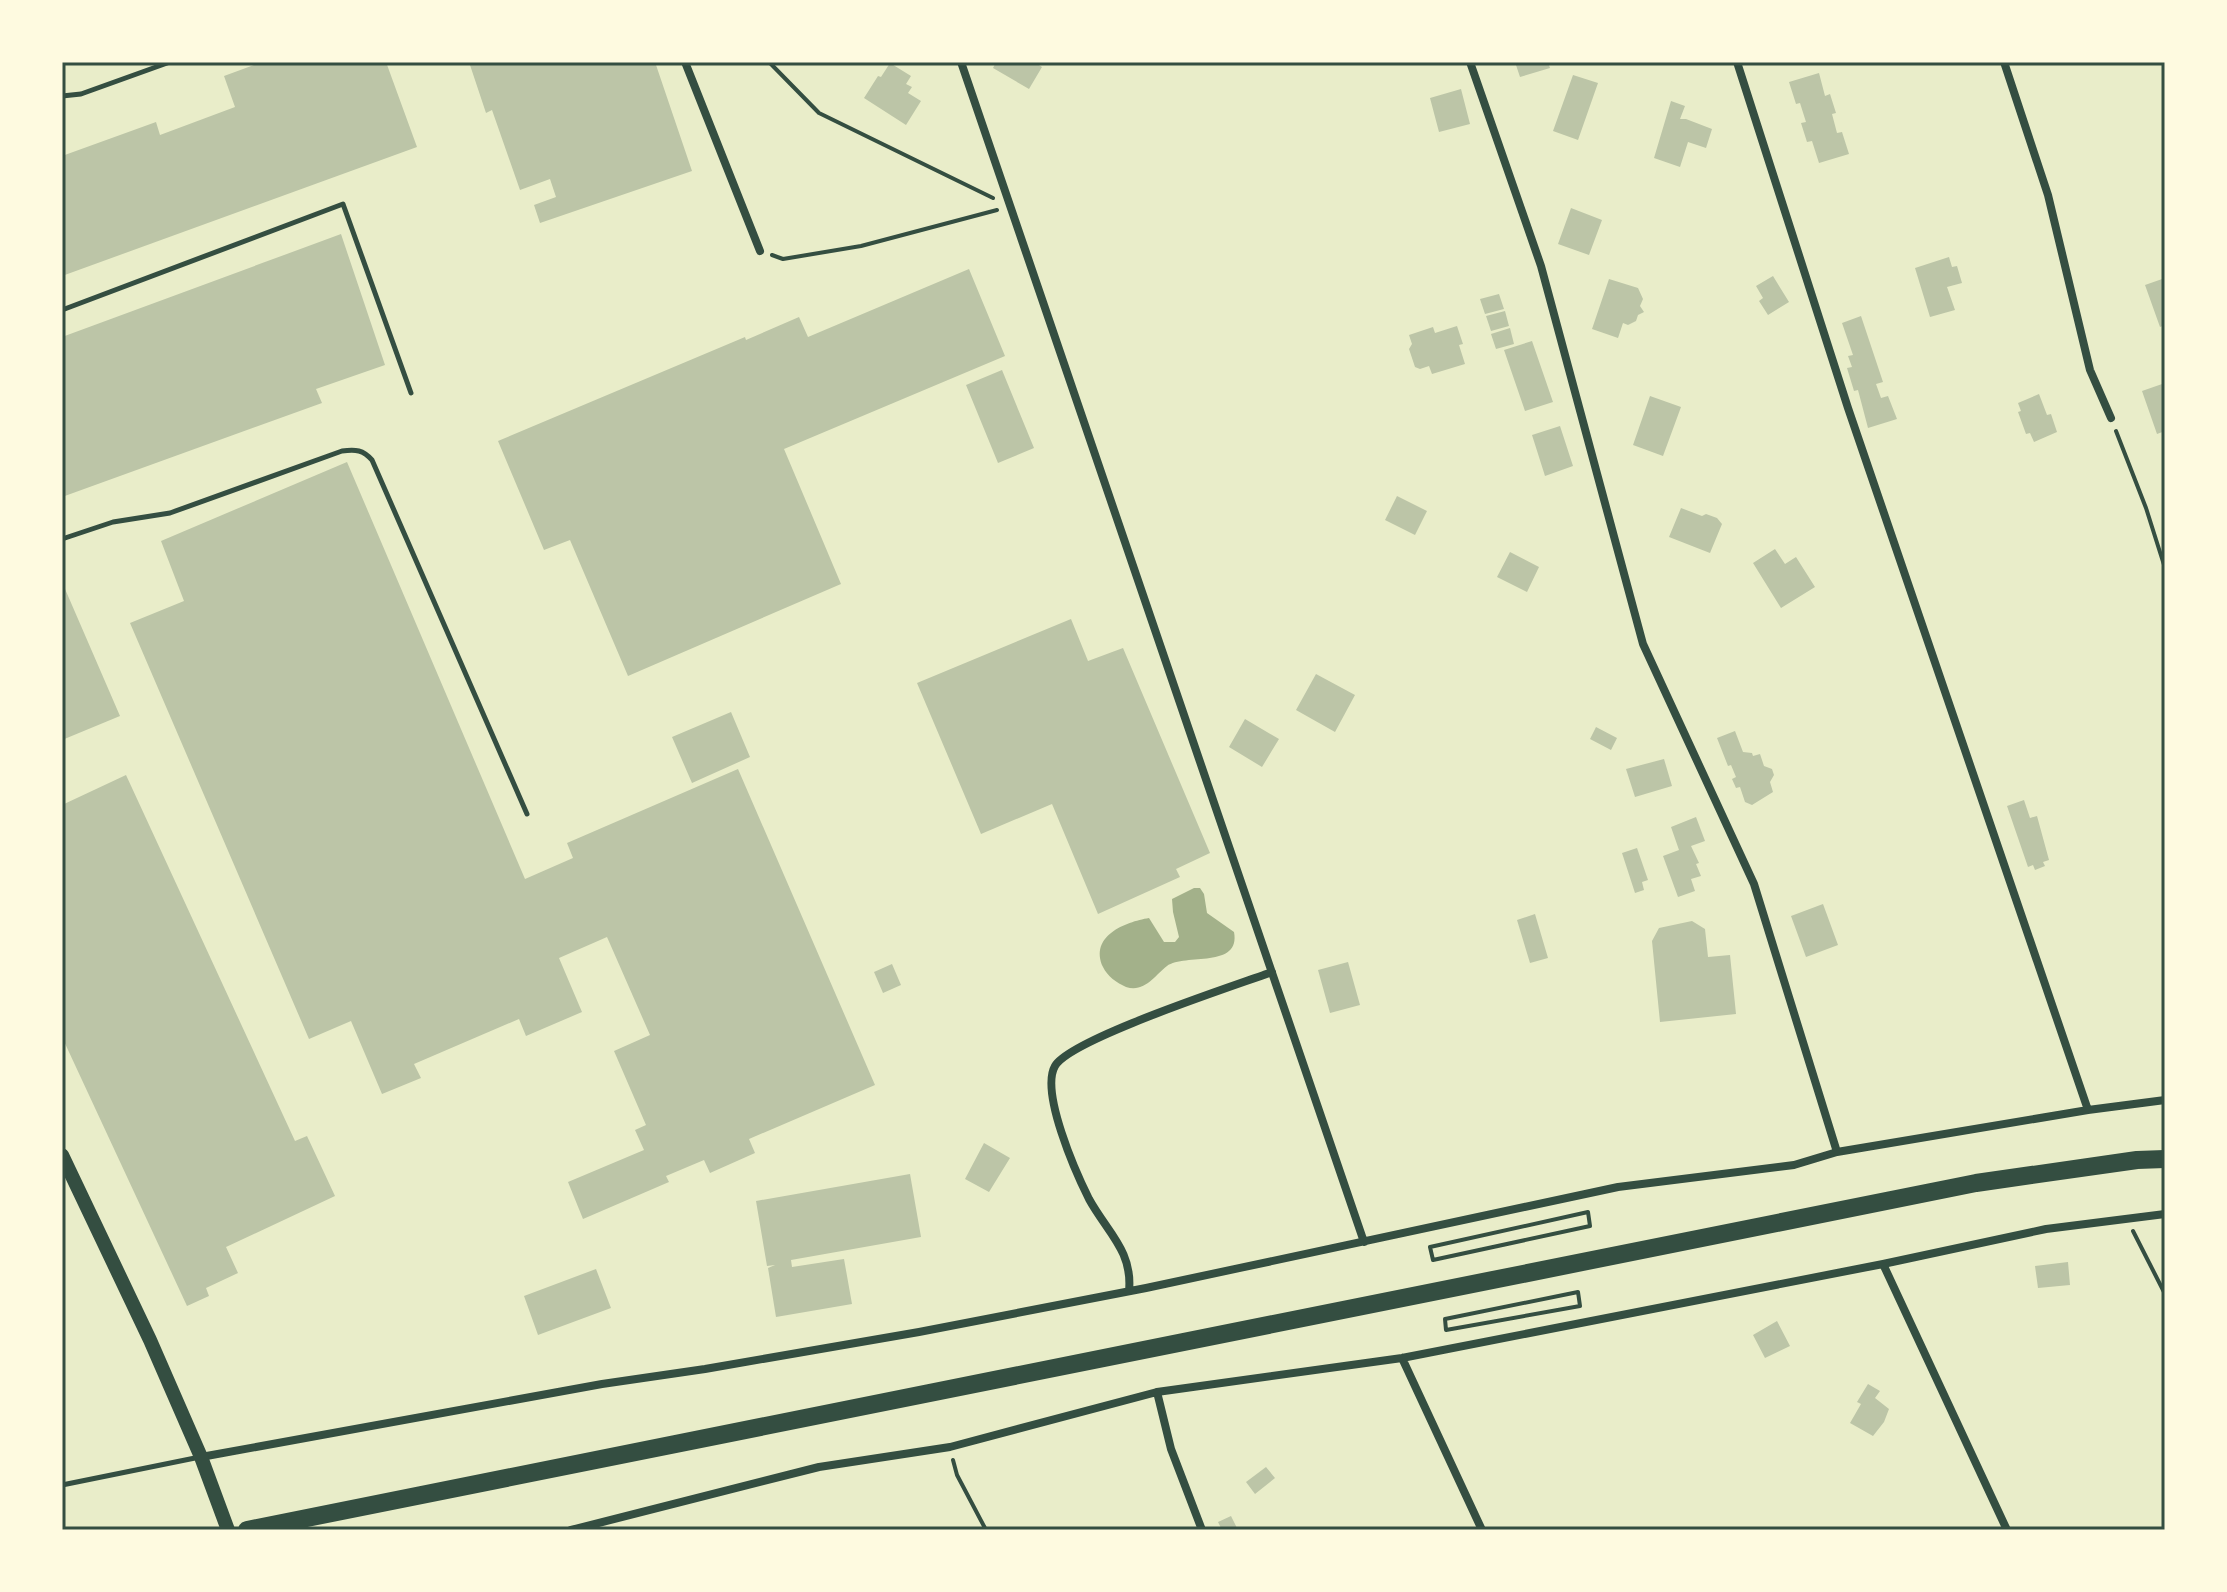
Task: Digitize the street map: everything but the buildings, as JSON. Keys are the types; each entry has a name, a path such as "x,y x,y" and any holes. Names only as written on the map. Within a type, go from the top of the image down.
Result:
{"highway":[{"path":"254,1529 1976,1183 2137,1160 2165,1159"}],"street":[{"path":"685,62 760,251"},
{"path":"961,62 1364,1242"},
{"path":"1470,62 1541,266 1643,644 1754,884 1837,1152"},
{"path":"1737,62 1848,408 2088,1110"},
{"path":"2004,62 2048,195 2090,370 2111,418"},
{"path":"1129,1291 1127,1259 1076,1172 1059,1121 1050,1081 1055,1065 1067,1053 1100,1036 1272,972"},
{"path":"201,1457 602,1384 919,1332 1129,1291 1618,1187 1794,1165 1837,1152 2165,1100"},
{"path":"62,1155 150,1340 201,1457 228,1530"},
{"path":"571,1530 819,1467 950,1447 1157,1392 1402,1358 2046,1229 2165,1214"},
{"path":"1883,1264 2007,1530"},
{"path":"1402,1358 1482,1530"},
{"path":"1157,1392 1171,1449 1202,1530"}],"lane":[{"path":"62,96 81,94 170,62"},
{"path":"62,310 343,204 411,393"},
{"path":"62,539 113,522 170,513 342,451 364,452 372,460 527,814"},
{"path":"62,1485 201,1457"}],"path":[{"path":"769,62 819,113 1011,207"},
{"path":"760,251 783,259 861,246 1011,207"},
{"path":"2111,418 2146,508 2165,568"},
{"path":"1588,1212 1590,1226 1433,1260 1430,1247 1457,1240 1472,1237 1588,1212"},
{"path":"2126,1218 2165,1294"},
{"path":"1578,1292 1580,1306 1474,1325 1446,1330 1445,1319 1578,1292"},
{"path":"950,1447 957,1475 986,1530"}],"shaded area":[{"path":"1200,888 1204,894 1207,913 1234,932 1234,944 1229,951 1221,956 1175,962 1139,988 1126,987 1110,976 1100,956 1105,939 1120,927 1149,918 1164,942 1175,942 1179,937 1172,899"}]}
